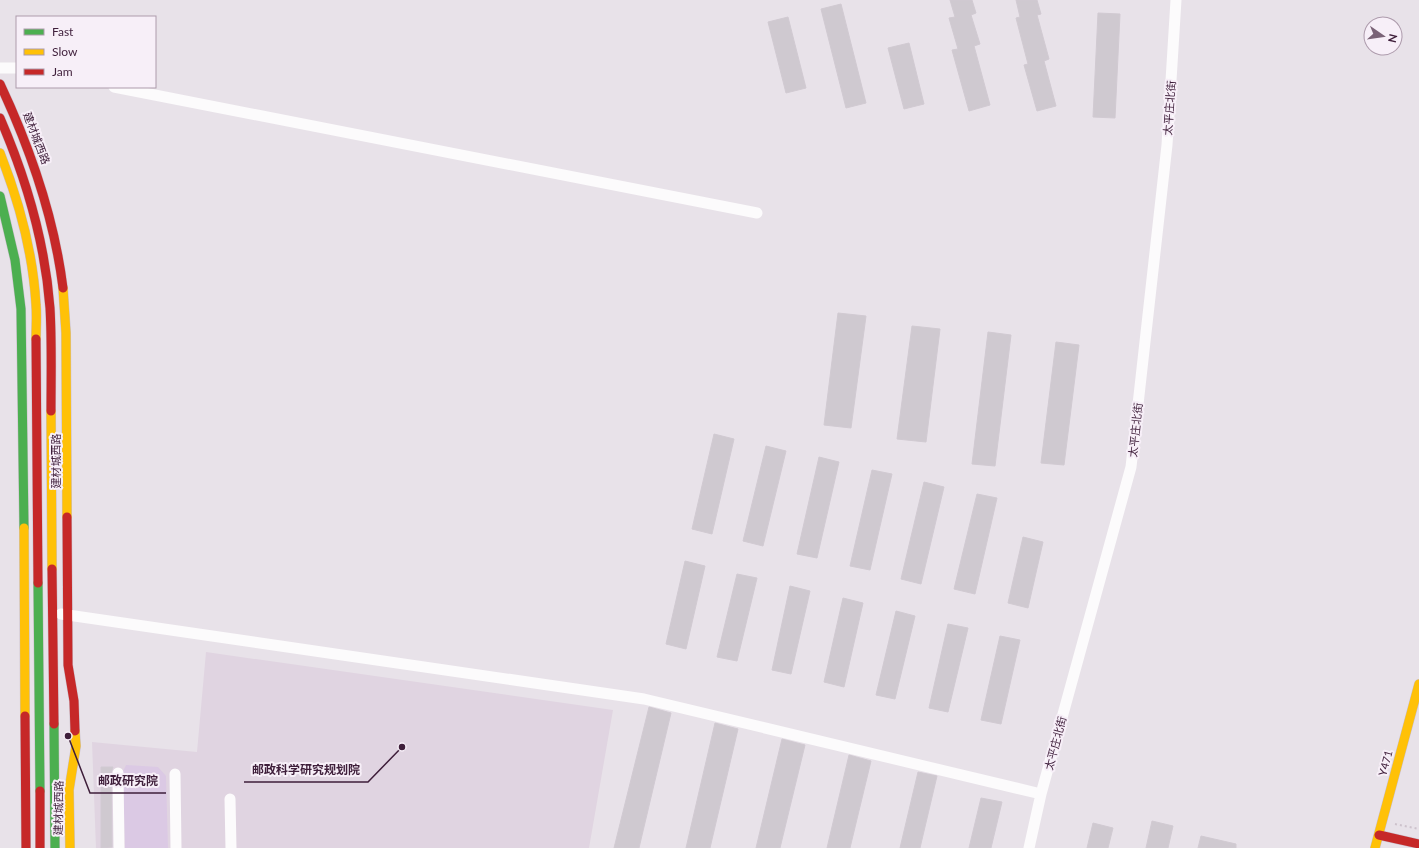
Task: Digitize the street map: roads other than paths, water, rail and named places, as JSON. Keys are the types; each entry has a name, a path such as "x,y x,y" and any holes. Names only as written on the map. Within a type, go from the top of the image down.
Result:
{"street":[{"name":"太平庄北街","path":"1029,848 1041,794 1131,467 1167,145 1176,0"},
{"path":"0,68 16,68"},
{"name":"建材城西路","path":"0,84 18,121 42,187 53,224 64,297 66,333 68,666 74,701 76,746 69,790 70,848"},
{"path":"119,88 757,213"},
{"name":"建材城西路","path":"0,118 18,161 30,196 43,252 48,290 51,350 55,848"},
{"name":"建材城西路","path":"0,153 16,199 26,238 36,305 40,848"},
{"path":"0,196 15,261 21,304 22,326 26,848"},
{"path":"53,613 644,699 1041,794"},
{"name":"Y471","path":"1376,848 1419,684"},
{"path":"118,773 119,848"},
{"path":"175,774 176,848"},
{"path":"230,800 231,848"},
{"path":"1379,835 1419,844"}],"place":[{"name":"邮政研究院","path":"68,736"},
{"name":"邮政科学研究规划院","path":"402,747"}]}
